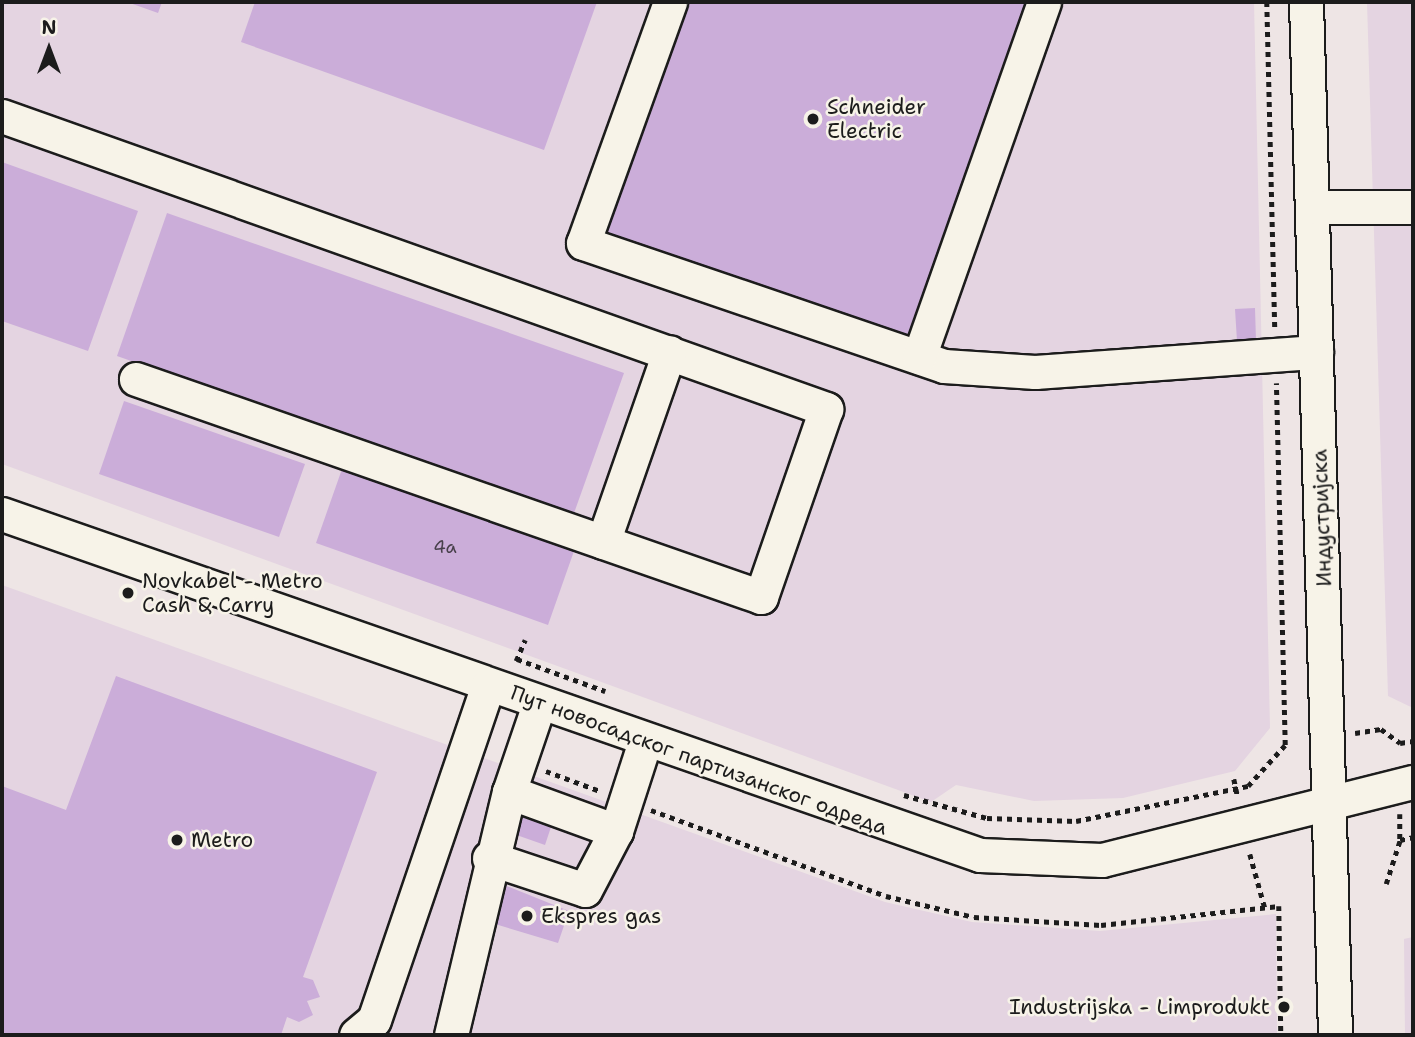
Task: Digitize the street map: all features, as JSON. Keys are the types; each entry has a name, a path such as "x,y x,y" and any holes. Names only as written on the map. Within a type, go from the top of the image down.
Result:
{"street":[{"path":"670,2 583,243 944,366 1035,372 1316,352"},
{"path":"919,357 1044,2"},
{"name":"Индустријска","path":"1307,2 1335,1035"},
{"path":"2,116 826,409 761,597 136,379"},
{"path":"1314,207 1413,207"},
{"path":"603,542 669,352"},
{"name":"Пут новосадског партизанског одреда","path":"2,514 887,827 980,855 1031,862 1102,860 1413,782"},
{"path":"356,1035 374,1020 488,685"},
{"path":"451,1035 489,858 539,704"},
{"path":"489,858 585,890 621,815 645,741"},
{"path":"509,792 621,815"}],"path":[{"path":"895,792 987,818 1038,822 1128,813 1236,789 1285,745 1267,2"},
{"path":"517,659 618,695"},
{"path":"1381,729 1400,743 1412,741"},
{"path":"519,761 621,815 886,896 974,917 1101,925 1279,906 1281,1035"},
{"path":"1234,779 1240,806"},
{"path":"1385,884 1400,840 1413,837"},
{"path":"1250,854 1265,908"}],"shaded area":[{"path":"2,2 1254,2 1270,728 1235,771 1123,798 1034,801 956,785 931,802 2,464"},
{"path":"1367,2 1413,2 1413,708 1388,696"},
{"path":"2,585 885,902 972,922 1100,931 1276,914 1277,1035 2,1035"},
{"path":"1413,937 1413,1035 1405,1035 1404,939"}],"building":[{"path":"127,2 162,2 158,13"},
{"path":"255,2 597,2 544,150 241,42"},
{"name":"Schneider Electric","path":"682,2 1025,2 907,341 601,236"},
{"path":"2,162 138,211 88,351 2,321"},
{"path":"167,213 624,373 573,516 117,356"},
{"path":"1255,308 1256,341 1237,341 1235,309"},
{"path":"124,401 305,464 279,537 99,474"},
{"path":"342,469 574,551 548,625 316,543"},
{"name":"Metro","path":"116,676 377,772 303,977 313,980 320,997 307,1001 313,1015 299,1022 287,1017 281,1035 2,1035 2,786 66,810"},
{"path":"520,799 556,812 545,845 508,832"},
{"name":"Ekspres gas","path":"499,883 569,911 558,943 485,921"}],"place":[{"name":"Schneider Electric","path":"813,119"},
{"name":"Novkabel - Metro Cash & Carry","path":"128,593"},
{"name":"Metro","path":"177,840"},
{"name":"Ekspres gas","path":"527,916"},
{"name":"Industrijska - Limprodukt","path":"1284,1007"}]}
